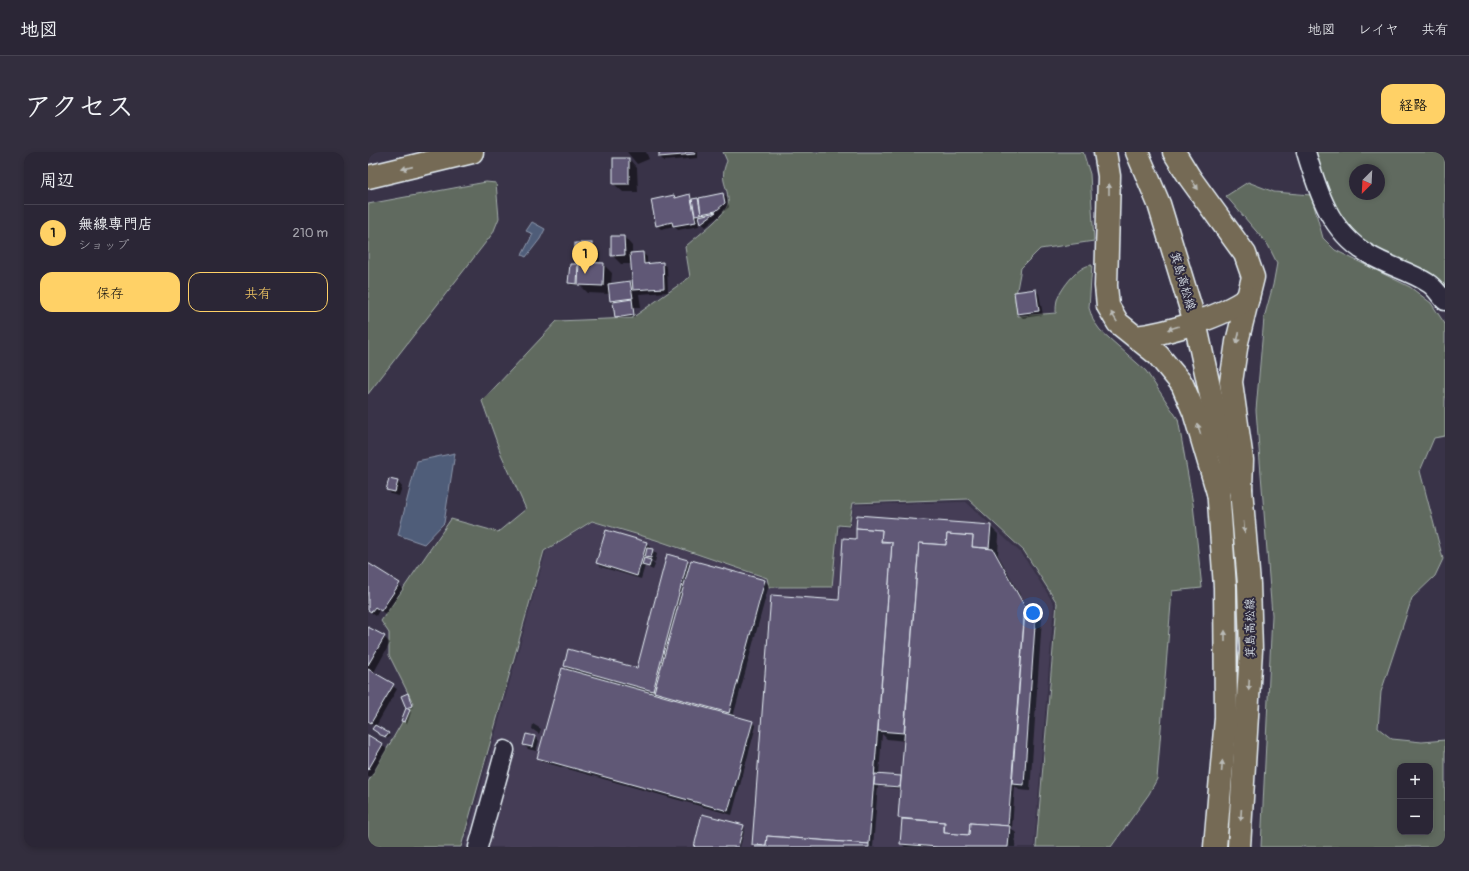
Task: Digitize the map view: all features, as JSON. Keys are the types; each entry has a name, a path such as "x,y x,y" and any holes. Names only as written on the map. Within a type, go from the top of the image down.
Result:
{"main road":[{"path":"368,177 472,152"},
{"path":"1105,152 1109,183 1106,286 1108,306 1118,323 1158,355 1182,384 1194,412 1218,493"},
{"name":"箕島高松線","path":"1137,152 1159,204 1195,322 1216,414 1241,489 1249,584 1251,650 1239,847"},
{"path":"1174,152 1190,178 1245,254 1253,276 1237,342 1231,382 1242,460 1241,489"},
{"path":"1136,337 1151,335 1195,322 1236,307 1248,298"},
{"name":"箕島高松線","path":"1215,847 1226,718 1225,588 1218,493 1216,414"}],"street":[{"path":"1306,152 1314,179 1330,217 1345,238 1368,254 1430,284 1445,301"},
{"path":"478,847 505,750"}],"shaded area":[{"path":"966,502 1022,554 1054,604 1034,847 464,847 546,551 592,522 649,539 766,579 768,588 832,589 840,527 851,528 854,505"}],"green space":[{"path":"723,152 1083,152 1090,174 1094,241 1040,249 1021,268 1015,300 1018,316 1056,313 1057,300 1067,283 1082,269 1092,265 1089,308 1093,320 1100,330 1146,371 1178,419 1193,504 1202,588 1172,591 1157,779 1149,794 1111,847 1036,847 1057,603 1024,551 968,499 853,503 849,526 838,525 832,587 769,587 767,578 656,540 592,521 544,551 461,847 368,847 368,782 413,703 389,655 389,633 381,621 451,519 498,532 526,509 501,454 482,401 557,321 632,318 690,277 685,247 722,214 728,203 724,179 724,168 727,161"},
{"path":"1314,152 1445,152 1445,292 1368,245 1354,234 1339,213 1321,181"},
{"path":"486,182 496,183 499,218 493,233 368,394 368,204"},
{"path":"1248,182 1274,192 1311,195 1323,238 1335,250 1410,287 1431,303 1445,324 1445,436 1434,438 1420,471 1443,559 1435,576 1412,598 1381,692 1378,728 1392,739 1422,742 1445,740 1445,847 1261,847 1272,615 1256,410 1264,318 1277,263 1268,245 1226,196"}],"water":[{"path":"532,222 545,229 540,239 526,257 522,255 533,234 526,231"},
{"path":"455,453 444,523 424,544 398,535 417,461"}],"building":[{"path":"659,152 694,152 695,154 659,157"},
{"path":"613,158 629,158 629,184 613,184"},
{"path":"723,193 725,203 716,211 701,214 699,198"},
{"path":"690,194 696,222 673,226 672,222 656,226 651,200 674,195 675,198"},
{"path":"698,198 701,214 695,215 692,199"},
{"path":"716,212 701,223 699,216"},
{"path":"611,236 624,236 625,255 611,256"},
{"path":"575,243 592,243 592,262 575,262"},
{"path":"643,252 644,264 663,262 664,288 633,290 630,253"},
{"path":"579,262 604,263 603,286 578,285"},
{"path":"570,264 578,264 577,284 568,283"},
{"path":"630,281 633,298 610,301 608,284"},
{"path":"1036,289 1039,311 1017,314 1014,292"},
{"path":"632,299 634,315 615,318 613,302"},
{"path":"389,479 398,481 395,492 386,490"},
{"path":"857,515 991,525 989,548 972,547 973,536 947,534 946,545 919,543 904,733 878,731 892,542 881,541 882,530 856,528"},
{"path":"856,528 882,530 881,542 892,542 869,844 767,836 766,845 752,845 771,595 839,600 843,538 856,539"},
{"path":"606,530 647,542 637,576 596,563"},
{"path":"947,534 973,536 972,547 993,549 1025,607 1008,826 970,823 969,835 944,833 945,822 898,818 919,543 946,545"},
{"path":"647,548 653,549 651,558 645,557"},
{"path":"667,554 688,560 653,691 564,666 568,649 637,668"},
{"path":"644,558 651,560 649,567 642,565"},
{"path":"691,560 765,580 729,713 654,692"},
{"path":"368,563 400,583 381,611 375,607 371,612 368,610"},
{"path":"1025,610 1036,611 1024,785 1012,784"},
{"path":"368,627 385,636 368,665"},
{"path":"562,668 753,721 728,811 537,758"},
{"path":"368,669 394,684 371,723 368,721"},
{"path":"408,693 412,706 406,708 401,696"},
{"path":"406,708 410,710 405,722 401,721"},
{"path":"375,725 389,733 386,737 378,734 372,729"},
{"path":"526,734 535,736 532,747 523,745"},
{"path":"368,735 383,744 368,770"},
{"path":"875,774 901,776 900,787 874,785"},
{"path":"702,814 744,825 738,847 694,847"},
{"path":"902,819 944,822 944,833 969,835 970,823 1010,826 1008,847 938,847 900,844"},
{"path":"767,836 869,844 869,847 755,847 755,845 766,846"}],"place":[{"name":"無線専門店","path":"585,274"}]}
